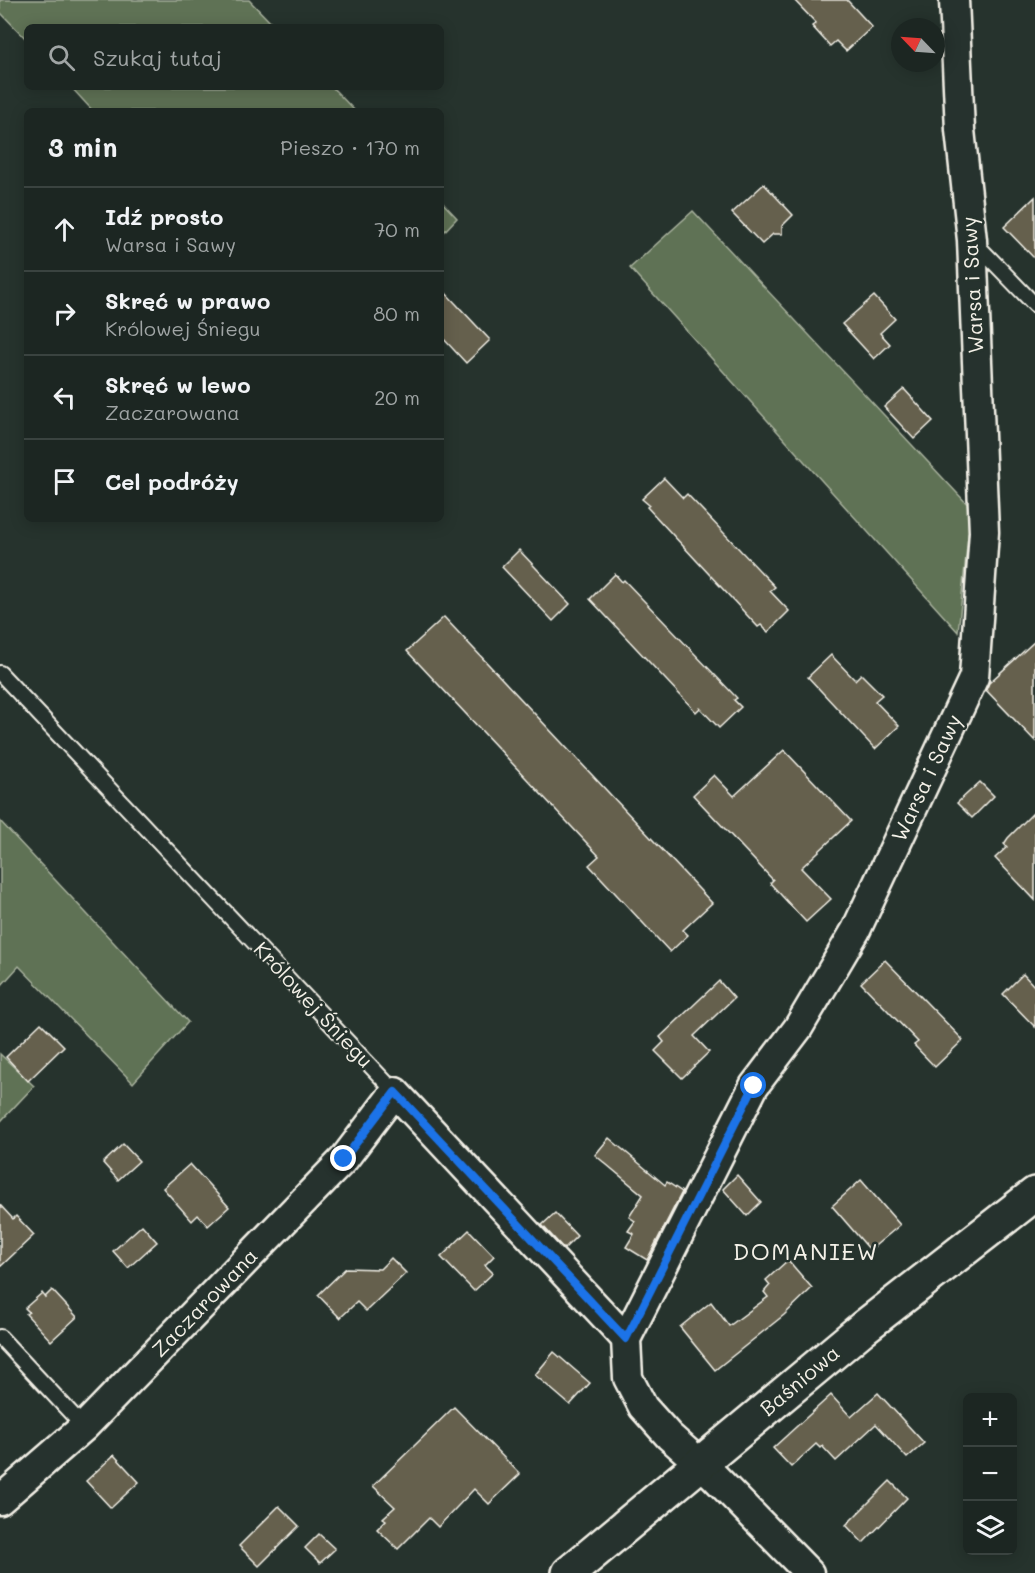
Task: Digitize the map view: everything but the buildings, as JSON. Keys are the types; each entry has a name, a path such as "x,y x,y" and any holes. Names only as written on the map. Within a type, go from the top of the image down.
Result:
{"main road":[{"name":"Baśniowa","path":"570,1573 900,1298 1034,1196"}],"street":[{"name":"Warsa i Sawy","path":"809,1573 669,1436 643,1407 628,1378 626,1339 754,1086 798,1028 856,930 974,677 984,532 972,240 960,130 954,0"},
{"name":"Królowej Śniegu","path":"395,1092 626,1339"},
{"name":"Zaczarowana","path":"0,1500 84,1427 344,1159 395,1092"}],"lane":[{"path":"972,240 1035,305"},
{"name":"Królowej Śniegu","path":"0,673 395,1092"},
{"path":"0,1337 84,1427"}],"green space":[{"path":"0,0 249,0 272,24 24,24 24,37 0,12"},
{"path":"74,90 335,90 352,108 90,108"},
{"path":"444,204 457,218 444,232"},
{"path":"693,211 971,508 958,632 630,268"},
{"path":"0,821 188,1022 133,1083 19,966 0,987"},
{"path":"0,1054 34,1086 0,1122"}],"district":[{"name":"DOMANIEW","path":"806,1252"}],"route":[{"path":"344,1159 395,1092 626,1339 666,1264 754,1086"}]}
